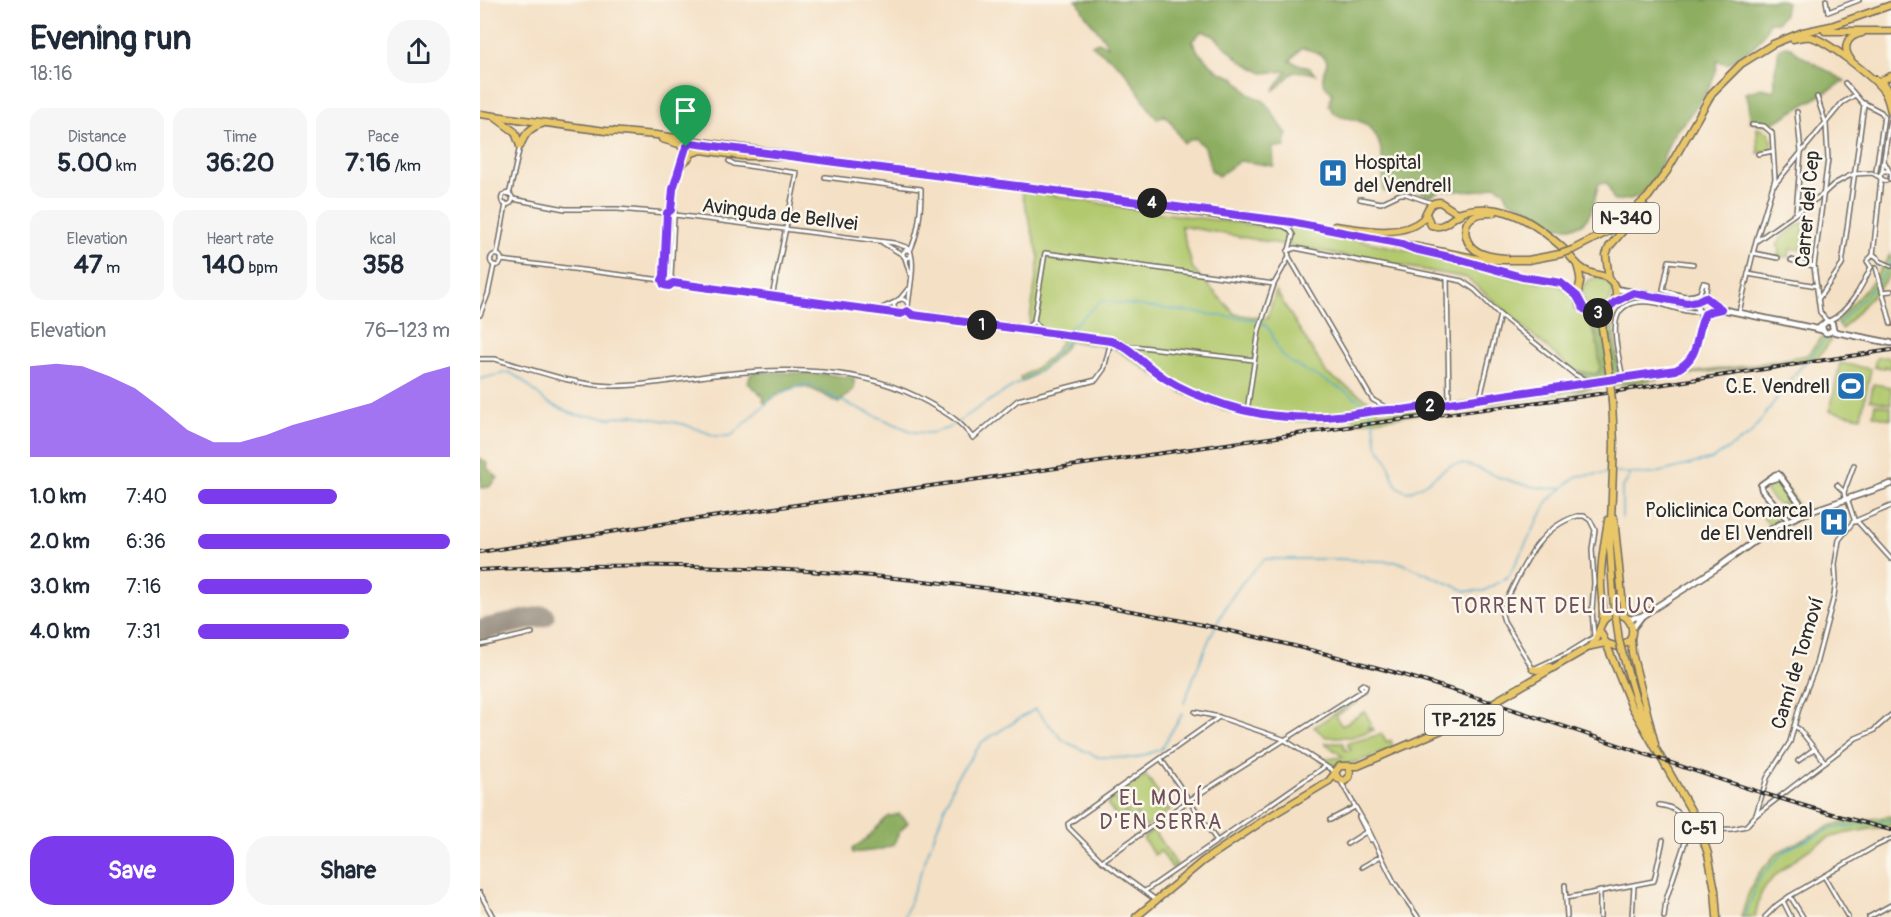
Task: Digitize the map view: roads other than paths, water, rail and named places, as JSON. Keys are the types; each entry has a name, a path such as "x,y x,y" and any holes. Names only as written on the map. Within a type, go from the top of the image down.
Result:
{"main road":[{"path":"1792,37 1891,5"},
{"name":"N-340","path":"610,131 656,135 792,156 1316,226 1484,260 1518,261 1562,251 1571,252 1611,230 1625,219 1648,197 1667,171 1715,88 1748,58 1792,37 1829,30 1888,31"},
{"path":"1856,65 1846,51 1849,39 1857,33 1875,30"},
{"path":"1783,40 1814,38 1825,43 1856,65 1885,92 1891,111"},
{"path":"1880,81 1891,75"},
{"path":"1871,78 1880,81 1891,94"},
{"name":"N-340","path":"480,114 792,156"},
{"path":"492,116 515,132 520,146"},
{"path":"520,146 528,131 545,123"},
{"path":"515,132 528,131"},
{"path":"656,135 691,143 729,145"},
{"path":"662,139 679,144 689,152 702,150 742,156 782,156"},
{"path":"681,165 689,152 691,143"},
{"path":"1402,244 1522,277 1561,283 1577,296 1580,304 1589,312 1605,311 1615,302 1616,289 1609,279 1606,255 1609,247 1657,191 1667,171"},
{"path":"1316,226 1382,231 1413,225 1423,219 1432,203 1444,203 1457,213 1479,209 1496,210 1522,217 1562,251"},
{"path":"1450,209 1450,219"},
{"path":"1426,211 1428,222 1435,227 1444,226 1457,215 1480,211 1507,214 1533,224"},
{"path":"1518,261 1475,250 1467,242 1465,231 1468,222 1475,215 1491,213 1525,221"},
{"path":"1571,252 1577,265 1580,283 1577,296"},
{"path":"1577,265 1593,274 1609,279"},
{"path":"1580,283 1593,274"},
{"name":"C-51","path":"1602,328 1605,311"},
{"name":"C-51","path":"1589,312 1597,318 1602,328 1612,400 1614,464 1610,547 1614,609 1619,640 1635,697 1655,748 1696,821 1710,863 1717,917"},
{"path":"1533,669 1542,669 1563,662 1597,640 1604,615 1600,581 1612,493"},
{"name":"C-51","path":"1612,493 1626,617"},
{"path":"1602,623 1614,614 1626,617 1633,628 1632,653 1655,748"},
{"path":"1600,631 1628,700 1655,748"},
{"path":"1590,643 1606,643 1618,647 1627,644 1631,639"},
{"name":"TP-2125","path":"1336,773 1348,766 1358,766 1458,723 1563,662"},
{"path":"1136,917 1154,896 1264,820 1329,781 1336,773 1349,777 1348,766"},
{"name":"TP-2125","path":"1349,777 1358,766"}],"street":[{"path":"1826,0 1828,12 1859,0"},
{"path":"1845,83 1864,103 1884,116 1876,171"},
{"path":"1772,188 1842,103 1855,95"},
{"name":"Carrer del Cep","path":"1816,98 1826,124 1828,159 1814,266 1821,315 1830,325"},
{"path":"1819,298 1842,265 1864,103"},
{"path":"1891,111 1873,255 1867,263 1878,275 1891,324"},
{"path":"1796,212 1801,152 1797,112"},
{"path":"1739,312 1756,241 1775,179 1772,133 1764,126 1752,125"},
{"path":"506,204 502,198 510,191 520,146"},
{"path":"1758,154 1773,151"},
{"path":"729,161 734,164 797,173 772,297"},
{"path":"1880,188 1891,179 1891,174 1884,161"},
{"path":"681,165 673,189 671,210 667,214 663,278 666,286 673,283 898,313 908,309"},
{"path":"1756,241 1834,184 1854,174 1888,171"},
{"path":"1872,173 1886,181"},
{"path":"825,177 921,189 914,243 910,256 904,256 911,276"},
{"path":"1826,178 1834,184"},
{"path":"1017,185 1115,203 1283,226 1288,229 1293,235 1289,256 1369,394 1373,400 1388,409"},
{"path":"508,194 513,199 564,209 616,209 667,214"},
{"path":"1360,199 1381,203 1400,194 1413,195 1422,201 1432,203"},
{"path":"506,204 510,204 513,199"},
{"path":"1422,201 1426,211"},
{"path":"506,204 497,255 501,260 671,277"},
{"path":"671,210 674,212 671,277 673,283"},
{"name":"Avinguda de Bellvei","path":"667,214 671,218 674,216 900,244 910,251"},
{"name":"Avinguda de Bellvei","path":"882,242 904,256"},
{"path":"1288,252 1295,248 1462,281 1574,375 1591,383"},
{"path":"908,309 914,260 910,251"},
{"path":"1044,333 1034,321 1045,253 1274,284"},
{"path":"1753,253 1778,258"},
{"path":"480,315 488,294 494,265 490,259 493,255 497,255"},
{"path":"1873,255 1877,256 1881,262 1891,266"},
{"path":"1247,411 1262,320 1274,284 1289,256"},
{"path":"494,265 498,265 501,260"},
{"path":"1791,260 1814,266"},
{"path":"1662,297 1669,261 1693,264"},
{"path":"1821,328 1826,333 1830,325 1857,294 1873,267 1881,262"},
{"path":"1748,274 1818,286"},
{"path":"1447,278 1449,404"},
{"path":"878,310 897,301 905,300 913,315 1111,341 1122,344 1153,370 1179,387 1208,400 1247,411 1286,418 1311,418 1449,404 1676,370 1684,366 1693,356 1701,322 1699,309 1705,297 1707,284 1702,283 1700,293 1695,296 1688,297 1663,291"},
{"path":"898,313 894,308 909,287"},
{"path":"1616,289 1687,303 1699,309"},
{"path":"1882,292 1891,291"},
{"path":"1615,302 1633,293"},
{"path":"1705,297 1721,309"},
{"path":"1623,379 1614,324 1623,308 1634,303 1655,303 1712,311 1721,309 1821,328 1830,325"},
{"path":"1712,311 1713,303"},
{"path":"1480,399 1500,315"},
{"path":"1024,330 1034,321"},
{"path":"1830,325 1838,333 1891,343"},
{"path":"1029,326 1033,332"},
{"path":"1033,332 1037,327"},
{"path":"480,359 495,359 586,383 612,386 667,383 763,370 860,377 906,390 960,421 973,438 1018,400 1096,380 1104,369 1111,341"},
{"path":"1129,349 1133,346 1254,360"},
{"path":"1574,375 1580,385"},
{"path":"1568,387 1574,383 1574,375"},
{"path":"1844,492 1854,465"},
{"path":"1786,517 1762,490 1761,485 1777,477 1789,487 1803,514"},
{"path":"1633,628 1642,616 1720,566 1776,526 1803,514 1891,484"},
{"path":"1837,485 1844,492 1856,521 1891,559"},
{"path":"1856,521 1891,506"},
{"path":"1577,516 1584,516 1590,520 1595,530 1592,549 1594,637 1590,643 1533,669 1501,612 1533,549 1544,535 1577,516"},
{"name":"Camí de Tomoví","path":"1756,815 1767,778 1790,742 1799,708 1815,668 1834,596 1835,564 1839,540 1856,521"},
{"path":"1626,617 1642,616"},
{"path":"480,645 532,633"},
{"path":"1102,861 1188,801 1362,691"},
{"path":"1195,712 1219,717 1283,739 1336,773 1381,856"},
{"path":"1689,830 1731,829 1746,826 1756,815 1856,738 1873,731 1891,715"},
{"path":"1154,896 1102,861 1069,828 1068,824 1219,717"},
{"path":"1794,726 1799,729 1825,762"},
{"path":"1798,761 1814,749"},
{"path":"1161,759 1217,841"},
{"path":"1145,891 1324,767"},
{"path":"1347,794 1346,783 1349,777"},
{"path":"1659,805 1670,806 1679,812 1689,830 1666,900 1664,917"},
{"path":"1330,820 1354,807"},
{"path":"1354,807 1367,827 1394,882 1416,916"},
{"path":"1347,844 1366,832"},
{"path":"1765,917 1790,896 1874,846 1891,839"},
{"path":"1566,898 1654,881 1663,840"},
{"path":"1362,867 1381,856"},
{"path":"1824,876 1848,917"},
{"path":"1565,885 1567,917"},
{"path":"1632,917 1634,886"},
{"path":"1600,891 1600,917"},
{"path":"480,893 493,917"},
{"path":"1790,896 1803,917"},
{"path":"1783,901 1791,917"},
{"path":"1869,917 1891,905"}],"waterway":[{"name":"TORRENT DEL LLUC","path":"1839,324 1884,275 1891,261"},
{"path":"480,379 509,372 521,379 546,402 576,415 612,418 632,415 683,424 716,436 731,436 777,394 804,385 815,386 830,396 913,432 931,433 949,428 1043,368 1066,342 1069,329 1101,301 1257,320 1264,324 1283,356 1289,361 1343,390 1368,409 1373,420 1378,446 1387,460 1393,479 1403,490 1409,492 1449,466 1458,464 1533,487 1549,489 1565,487"},
{"path":"1617,473 1652,474 1712,459 1750,435 1792,377 1827,338"},
{"path":"1566,485 1577,476 1612,473"},
{"path":"1622,518 1622,489 1631,474"},
{"path":"1184,703 1207,644 1222,614 1242,583 1264,559 1399,562 1466,591 1484,591 1509,576 1548,501 1562,489"},
{"path":"904,917 955,780 982,742 1035,709 1064,741 1098,757 1136,758 1161,749 1182,714"},
{"path":"1745,917 1759,878 1784,852 1830,829 1891,820"}],"railway":[{"path":"480,552 1375,423 1578,397 1891,350"},
{"path":"480,570 595,566 710,567 826,572 941,583 1055,598 1169,618 1282,643 1393,672 1518,711 1765,794 1891,830"}],"place":[{"name":"Hospital del Vendrell","path":"1333,173"},
{"name":"C.E. Vendrell","path":"1851,386"},
{"name":"Policlinica Comarcal de El Vendrell","path":"1834,522"}],"district":[{"name":"TORRENT DEL LLUC","path":"1554,606"},
{"name":"EL MOLÍ D'EN SERRA","path":"1161,810"}]}
